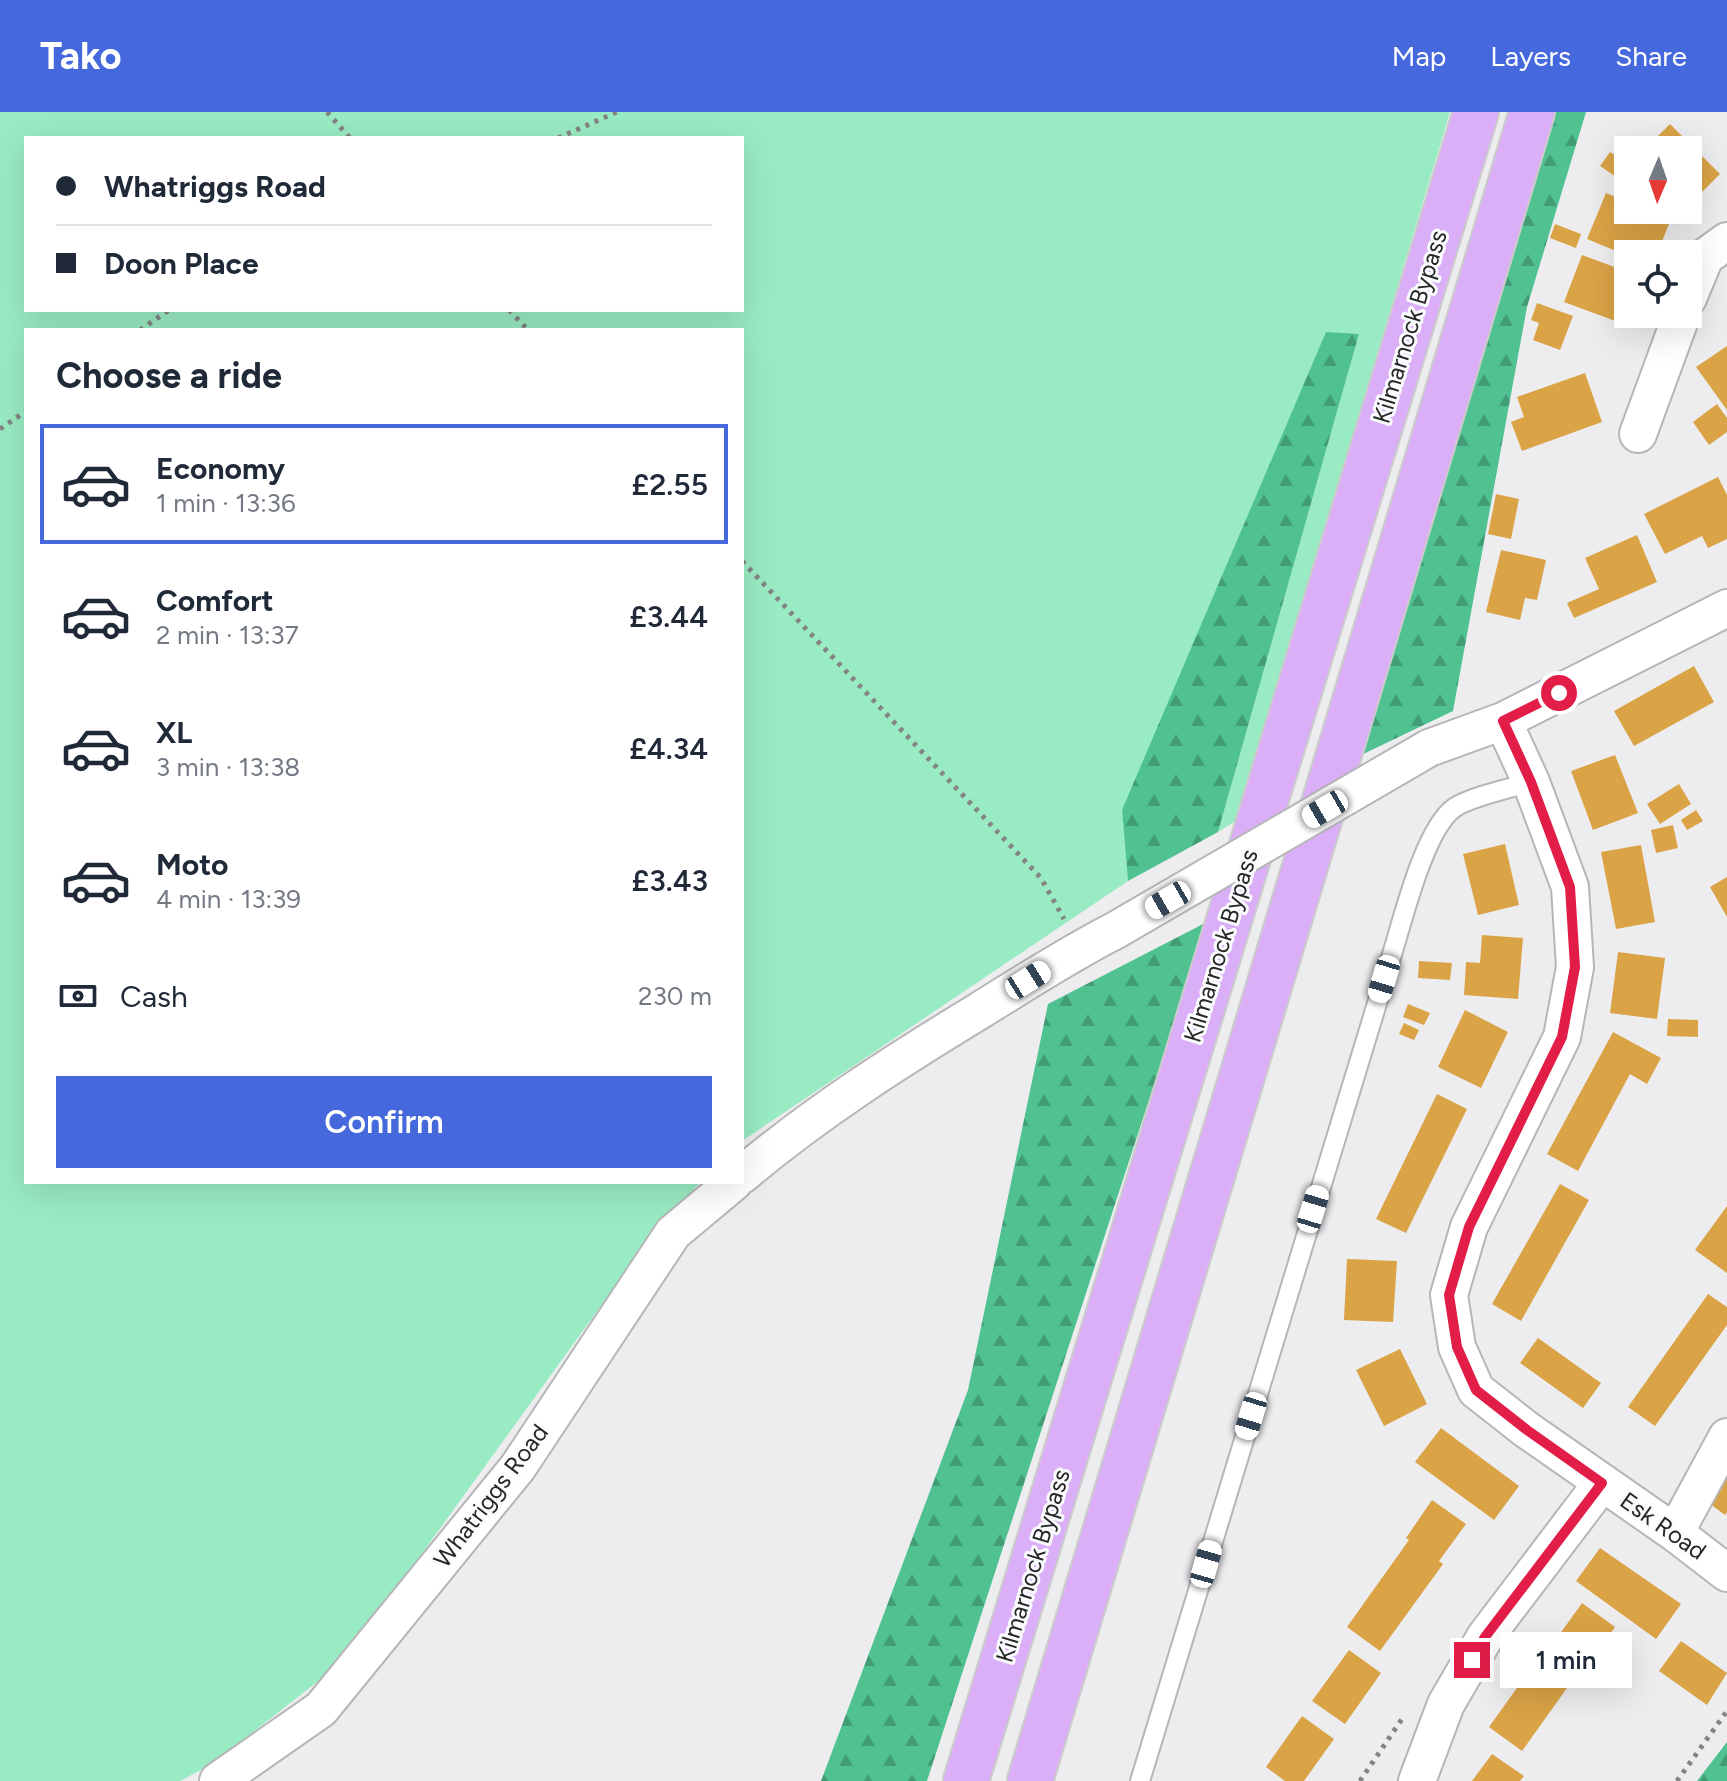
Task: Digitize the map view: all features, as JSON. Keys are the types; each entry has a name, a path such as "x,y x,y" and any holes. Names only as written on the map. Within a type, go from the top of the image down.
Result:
{"highway":[{"name":"Kilmarnock Bypass","path":"966,1781 1476,112"},
{"path":"1030,1781 1532,112"}],"street":[{"path":"1702,264 1705,257 1727,241"},
{"path":"1638,434 1677,328"},
{"path":"744,1173 786,1137 926,1043 1080,948 1429,748 1503,721 1727,608"},
{"name":"Esk Road","path":"1503,721 1531,782 1570,887 1575,967 1562,1037 1469,1227 1449,1295 1457,1347 1476,1390 1727,1573"},
{"name":"Whatriggs Road","path":"218,1781 321,1709 518,1467 673,1233 732,1184"},
{"path":"1675,1533 1727,1437"},
{"path":"1417,1781 1446,1704 1485,1637 1602,1483"}],"lane":[{"path":"1140,1781 1425,852 1443,818 1455,806 1531,782"}],"path":[{"path":"327,112 348,136"},
{"path":"563,136 617,112"},
{"path":"143,328 166,312"},
{"path":"511,312 526,328"},
{"path":"0,429 24,412"},
{"path":"744,563 1041,878 1080,948"},
{"path":"1677,1781 1727,1711"}],"green space":[{"path":"0,112 1450,112 1237,820 1218,832 1359,334 1122,810 1128,881 744,1140 744,328 24,328 24,1184 699,1184 660,1224 345,1660 214,1763 180,1781 0,1781"},
{"path":"1554,112 1586,112 1527,307 1453,711 1357,757"},
{"path":"1326,332 1359,334 1218,832 1128,881 1122,810"},
{"path":"1207,922 927,1781 821,1781 968,1390 1048,1004"},
{"path":"1727,1742 1727,1781 1697,1781"}],"building":[{"path":"1670,124 1682,136 1658,136"},
{"path":"1610,152 1614,155 1614,176 1600,166"},
{"path":"1702,156 1720,174 1702,192"},
{"path":"1606,193 1614,196 1614,224 1669,224 1663,240 1614,240 1614,250 1587,239"},
{"path":"1555,224 1581,234 1576,248 1550,238"},
{"path":"1582,255 1614,267 1614,320 1564,302"},
{"path":"1537,303 1573,316 1560,350 1533,340 1539,323 1531,320"},
{"path":"1727,346 1727,410 1696,367"},
{"path":"1585,373 1602,422 1522,451 1511,422 1524,417 1517,397"},
{"path":"1717,404 1727,418 1727,432 1709,445 1693,422"},
{"path":"1718,477 1727,495 1727,539 1708,548 1702,536 1665,554 1644,514"},
{"path":"1496,494 1519,499 1511,539 1488,534"},
{"path":"1637,535 1657,582 1574,618 1567,603 1599,589 1585,558"},
{"path":"1501,550 1546,560 1537,600 1525,598 1520,620 1486,612"},
{"path":"1694,666 1714,702 1634,746 1614,711"},
{"path":"1615,755 1638,813 1593,830 1571,771"},
{"path":"1679,784 1691,804 1660,824 1647,804"},
{"path":"1696,810 1703,821 1687,830 1681,820"},
{"path":"1673,825 1678,848 1656,853 1651,830"},
{"path":"1505,844 1519,905 1478,915 1463,854"},
{"path":"1641,845 1655,922 1616,929 1601,852"},
{"path":"1727,877 1727,917 1710,887"},
{"path":"1482,935 1523,938 1518,999 1464,995 1466,962 1480,963"},
{"path":"1618,952 1665,958 1657,1019 1610,1013"},
{"path":"1419,961 1452,963 1450,980 1418,978"},
{"path":"1408,1004 1430,1013 1424,1025 1403,1017"},
{"path":"1465,1010 1508,1032 1481,1088 1438,1067"},
{"path":"1668,1019 1698,1020 1698,1037 1667,1036"},
{"path":"1404,1023 1419,1030 1414,1040 1399,1034"},
{"path":"1613,1032 1661,1058 1647,1084 1630,1074 1578,1171 1547,1154"},
{"path":"1437,1094 1467,1109 1406,1233 1376,1219"},
{"path":"1560,1184 1589,1200 1521,1321 1492,1304"},
{"path":"1727,1206 1727,1273 1695,1250"},
{"path":"1347,1259 1397,1261 1393,1322 1344,1320"},
{"path":"1708,1294 1727,1307 1727,1325 1655,1426 1628,1407"},
{"path":"1538,1338 1601,1383 1583,1408 1520,1363"},
{"path":"1400,1349 1427,1404 1384,1426 1356,1370"},
{"path":"1441,1428 1519,1486 1494,1520 1415,1462"},
{"path":"1721,1472 1727,1476 1725,1515 1702,1498"},
{"path":"1432,1500 1466,1524 1439,1561 1443,1564 1380,1651 1347,1627 1409,1540 1406,1538"},
{"path":"1600,1548 1681,1604 1656,1639 1576,1581"},
{"path":"1582,1603 1615,1627 1522,1751 1489,1727"},
{"path":"1681,1641 1727,1673 1707,1705 1659,1671"},
{"path":"1349,1650 1381,1673 1345,1724 1312,1701"},
{"path":"1302,1716 1334,1739 1304,1781 1285,1781 1266,1767"},
{"path":"1492,1754 1524,1776 1520,1781 1472,1781"}],"route":[{"path":"1472,1660 1485,1637 1602,1483 1476,1390 1457,1347 1449,1295 1469,1227 1562,1037 1575,967 1570,887 1531,782 1503,721 1559,693"}]}
